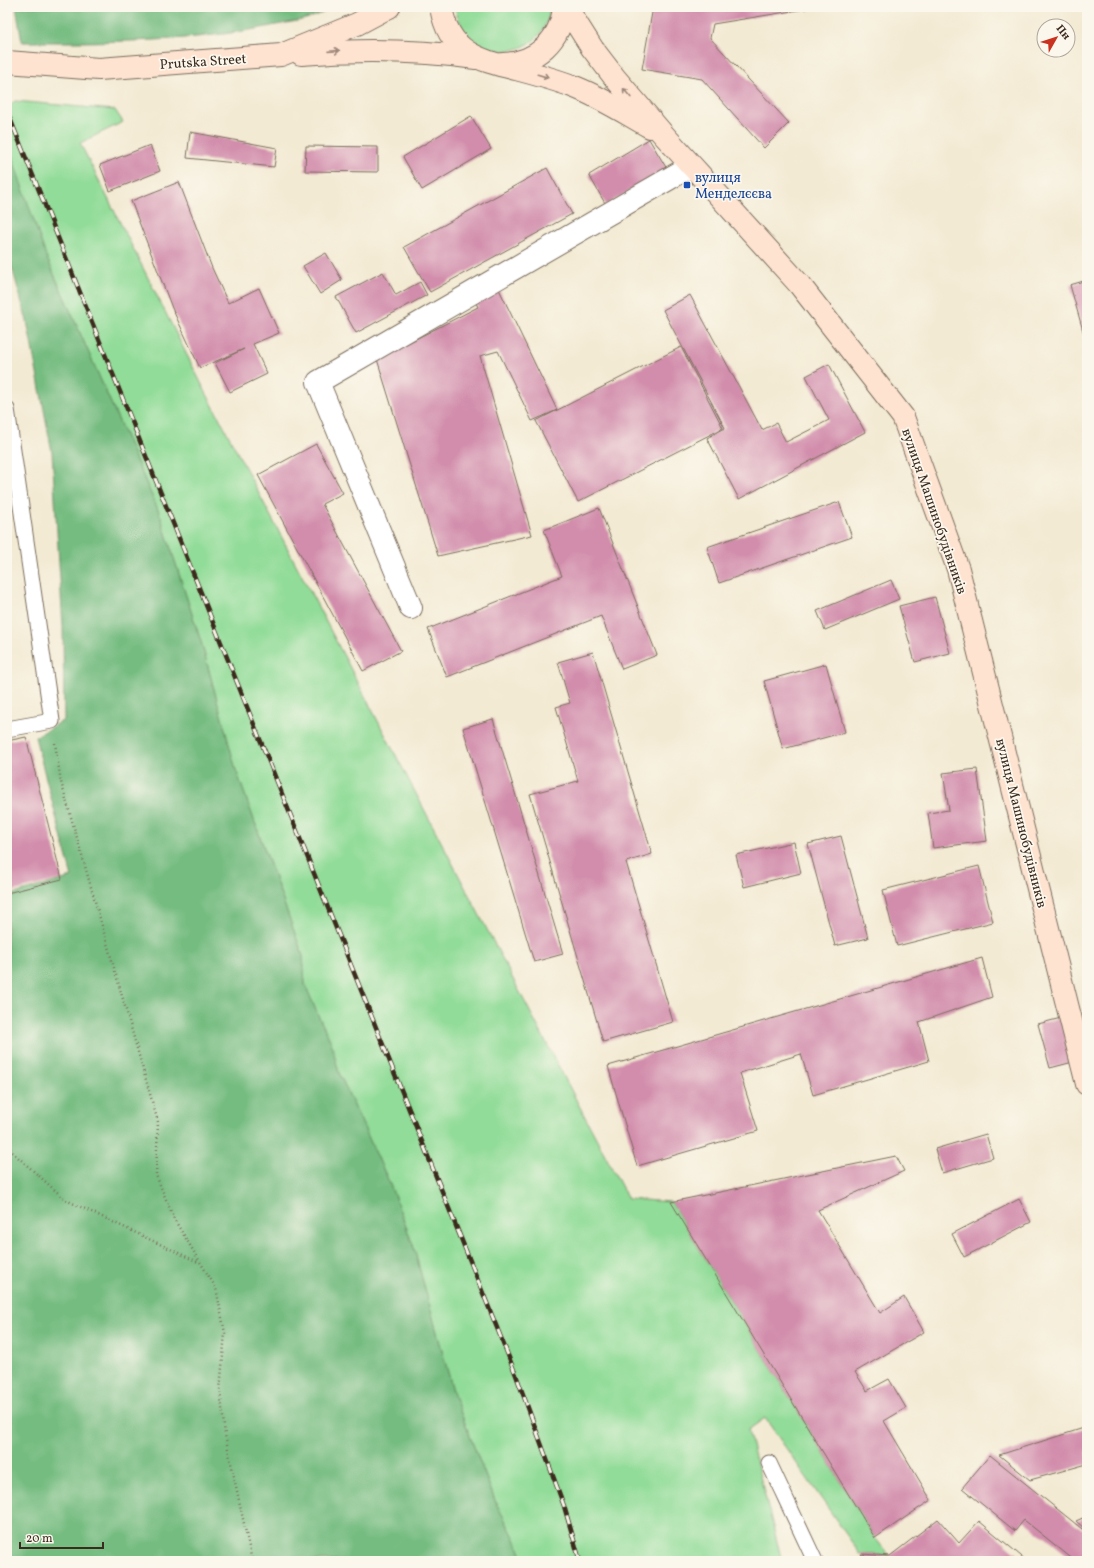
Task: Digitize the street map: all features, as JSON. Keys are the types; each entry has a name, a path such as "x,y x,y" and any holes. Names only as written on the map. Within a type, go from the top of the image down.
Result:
{"street":[{"name":"Prutska Street","path":"7,62 99,69 282,55 357,24 389,7"},
{"path":"441,7 445,23 454,41 464,50 484,60 544,76 573,86 662,133"},
{"path":"282,55 341,51 391,50 433,52 505,64 521,62 536,55 544,49 559,29 565,7"},
{"name":"вулиця Машинобудівників","path":"565,7 592,48 662,133 799,284 903,417 958,569 1087,1084"},
{"path":"411,608 318,382 691,166"}],"lane":[{"path":"7,409 52,721 7,729"},
{"path":"768,1463 815,1561"}],"path":[{"path":"52,721 61,782 158,1122 156,1175 174,1219 216,1288 225,1334 220,1390 225,1435 252,1561"},
{"path":"7,1132 12,1151 66,1200 201,1263"}],"green space":[{"path":"16,7 333,7 313,17 299,21 213,35 149,40 22,42"},
{"path":"455,7 550,7 545,26 535,39 521,48 505,50 489,48 474,40 462,26"},
{"path":"15,101 115,110 123,122 80,143 200,381 628,1199 671,1202 875,1538 890,1556 860,1554 765,1418 748,1430 782,1561 524,1561 515,1539 496,1503 455,1398 413,1245 389,1182 339,1073 331,1042 305,984 303,956 236,770 202,645 159,512 46,256 14,167 7,142 7,107"},
{"path":"7,142 46,256 159,512 202,645 236,770 303,956 305,984 331,1042 339,1073 389,1182 413,1245 455,1398 496,1503 515,1539 524,1561 7,1561 7,896 72,877 35,737 64,720 63,627 52,452 27,321 7,250"}],"building":[{"path":"653,7 817,7 713,24 710,38 789,123 764,148 702,79 642,69"},
{"path":"471,116 491,149 422,190 403,157"},
{"path":"190,132 277,148 274,167 187,158"},
{"path":"649,139 667,169 606,205 589,175"},
{"path":"150,145 160,171 110,191 100,165"},
{"path":"306,146 378,147 378,172 305,171"},
{"path":"547,168 572,214 430,292 404,247"},
{"path":"179,182 212,268 228,303 259,288 279,333 253,344 267,374 230,392 215,363 244,349 200,368 172,308 131,201"},
{"path":"326,253 342,280 320,294 303,266"},
{"path":"383,272 396,295 420,282 427,295 356,333 336,297"},
{"path":"1087,280 1087,345 1070,285"},
{"path":"498,287 557,410 532,421 498,351 480,356 532,535 438,556 377,359 478,307 474,299"},
{"path":"690,295 762,430 776,423 786,442 829,420 806,376 829,364 865,432 739,499 707,438 725,428 663,310"},
{"path":"681,347 723,428 578,502 536,421"},
{"path":"316,444 343,493 322,504 401,651 363,671 258,475"},
{"path":"839,502 852,537 719,583 707,547"},
{"path":"599,508 657,655 622,669 601,616 447,677 428,629 562,576 544,530"},
{"path":"891,580 899,599 825,630 817,611"},
{"path":"935,597 950,653 915,662 899,606"},
{"path":"593,652 652,854 626,862 673,1022 603,1042 530,794 578,781 556,707 570,703 558,662"},
{"path":"826,664 845,732 783,749 764,681"},
{"path":"493,719 563,954 534,962 463,728"},
{"path":"26,737 62,879 7,893 7,741"},
{"path":"977,769 987,841 933,848 928,813 949,810 943,773"},
{"path":"841,836 868,938 835,946 808,844"},
{"path":"794,842 801,873 744,887 736,855"},
{"path":"979,866 993,922 897,946 883,890"},
{"path":"982,958 992,997 919,1022 929,1061 813,1095 801,1054 740,1073 758,1131 637,1166 608,1066"},
{"path":"1061,1018 1073,1062 1050,1068 1038,1024"},
{"path":"986,1134 993,1158 942,1173 935,1149"},
{"path":"896,1156 904,1171 818,1210 880,1313 904,1297 924,1332 855,1372 867,1391 889,1379 906,1408 884,1421 931,1500 875,1538 671,1202"},
{"path":"1019,1199 1031,1222 964,1257 952,1234"},
{"path":"1087,1427 1087,1464 1030,1480 999,1455"},
{"path":"990,1455 1087,1533 1087,1557 1084,1561 1075,1561 1024,1520 1015,1531 962,1488"},
{"path":"1087,1516 1087,1531 1076,1521"},
{"path":"938,1519 959,1543 979,1521 1027,1561 865,1561 861,1554 890,1556"}],"railway":[{"path":"7,111 516,1375 564,1506 580,1561"}],"place":[{"name":"вулиця Менделєєва","path":"687,185"}]}
